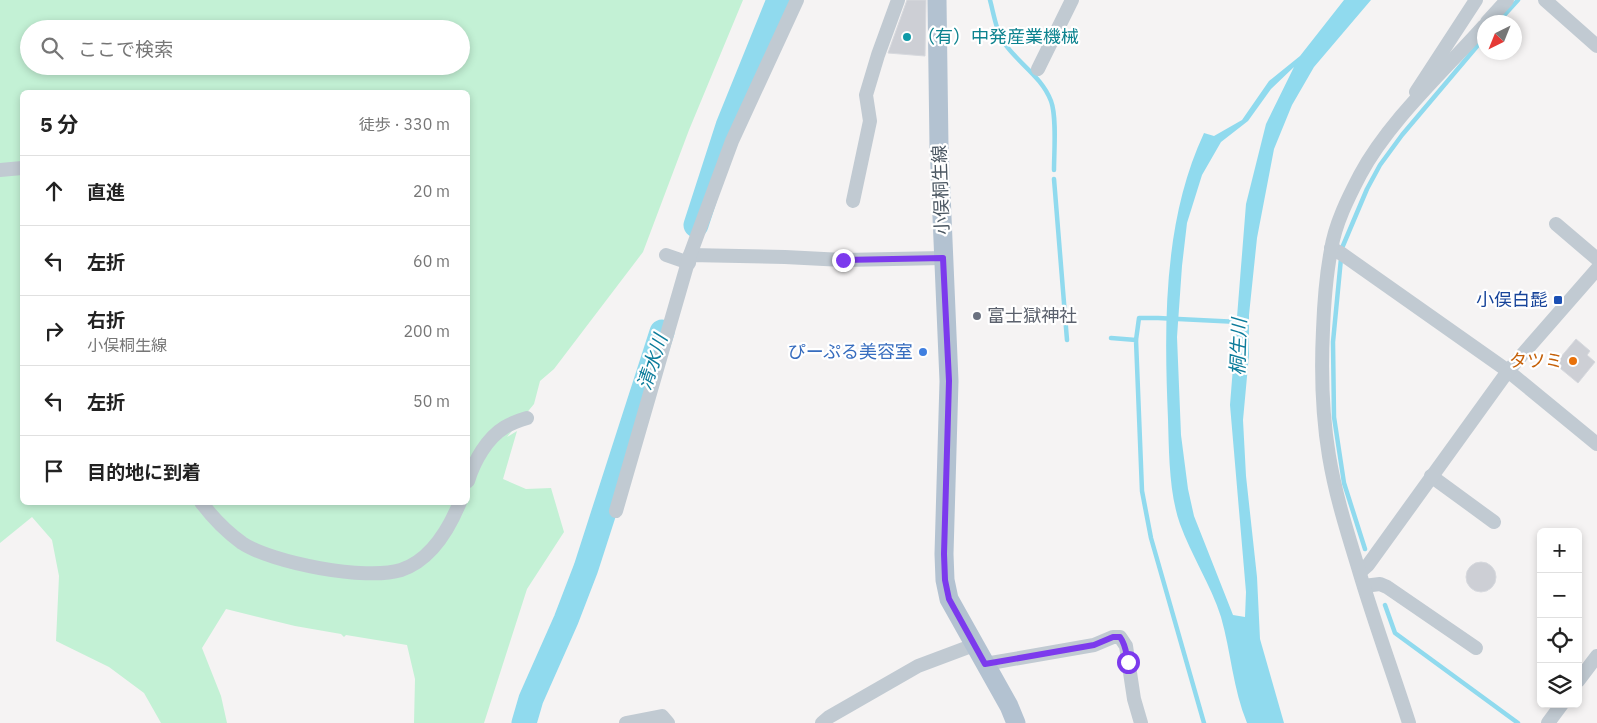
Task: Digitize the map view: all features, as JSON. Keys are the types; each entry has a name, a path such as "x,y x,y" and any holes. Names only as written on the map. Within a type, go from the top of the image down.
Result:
{"main road":[{"name":"小俣桐生線","path":"937,0 939,146 949,381 944,554 945,580 949,599 1009,706 1016,723"}],"street":[{"path":"616,511 690,259 732,141 797,0"},
{"path":"853,201 870,121 866,95 898,0"},
{"path":"1038,69 1072,0"},
{"path":"1412,105 1416,91 1476,0"},
{"path":"1493,15 1507,0"},
{"path":"1544,0 1597,46"},
{"path":"1409,723 1345,528 1329,456 1322,354 1325,296 1349,196 1361,173 1375,150 1412,105 1477,34"},
{"path":"0,170 20,168"},
{"path":"1556,224 1597,259"},
{"path":"1337,251 1508,372 1597,444"},
{"path":"666,255 690,259 785,257 843,260 943,258"},
{"path":"1360,572 1368,565 1508,372 1597,270"},
{"path":"470,476 477,458 491,440 505,427 527,418"},
{"path":"1431,476 1494,522"},
{"path":"204,505 231,534 242,543 256,550 288,561 366,574 402,570 415,563 441,539 450,525 459,505"},
{"path":"1364,586 1380,584 1387,586 1476,648"},
{"path":"985,664 1094,645 1113,637 1120,637 1126,646 1134,699 1141,723"},
{"path":"822,723 829,717 918,666 974,645"},
{"path":"1582,676 1597,656"},
{"path":"1548,723 1559,708"},
{"path":"626,723 662,716 668,723"}],"green space":[{"path":"0,0 743,0 689,130 643,252 554,369 540,381 534,404 507,437 517,431 503,479 526,489 551,488 564,532 527,589 484,723 414,723 415,679 407,645 346,635 344,637 341,634 295,626 226,609 202,648 221,696 227,723 161,723 144,693 109,667 56,641 59,576 52,540 32,517 0,543"}],"water":[{"name":"桐生川","path":"1344,0 1371,0 1314,67 1292,105 1274,149 1257,238 1249,315 1249,355 1243,420 1246,476 1257,577 1260,639 1284,723 1247,723 1238,697 1221,617 1176,512 1169,459 1166,347 1169,273 1181,201 1204,133 1214,136 1242,120 1269,81 1300,56","holes":["1294,67 1266,124 1246,204 1230,405 1246,592 1245,617 1233,615 1194,516 1188,489 1181,435 1177,337 1187,223 1202,175 1221,142 1248,121 1271,89"]}],"building":[{"name":"（有）中発産業機械","path":"907,0 926,0 925,56 888,53"},
{"path":"1576,339 1590,351 1587,355 1595,362 1578,383 1555,364"},
{"path":"1481,562 1487,563 1495,571 1495,583 1487,591 1481,592 1475,591 1467,583 1466,577 1467,571 1475,563"}],"waterway":[{"name":"清水川","path":"696,225 728,126 779,0"},
{"path":"990,0 999,34 1005,44 1042,85 1051,101 1055,125 1054,170"},
{"path":"1504,15 1518,0"},
{"path":"1365,549 1344,483 1334,417 1333,342 1342,248 1367,189 1380,165 1402,135 1477,46"},
{"path":"1054,179 1067,340"},
{"name":"桐生川","path":"1136,340 1139,318 1239,322"},
{"name":"清水川","path":"524,723 531,699 566,620 586,568 662,332"},
{"path":"1111,338 1136,340 1142,491 1151,538 1204,723"},
{"path":"1385,605 1395,633 1518,723"}],"place":[{"name":"（有）中発産業機械","path":"907,37"},
{"name":"小俣白髭","path":"1558,300"},
{"name":"富士獄神社","path":"977,316"},
{"name":"ぴーぷる美容室","path":"923,352"},
{"name":"タツミ","path":"1573,361"}],"route":[{"path":"843,260 943,258 949,381 944,554 945,580 949,599 985,664 1094,645 1113,637 1120,637 1126,646 1128,662"}]}
